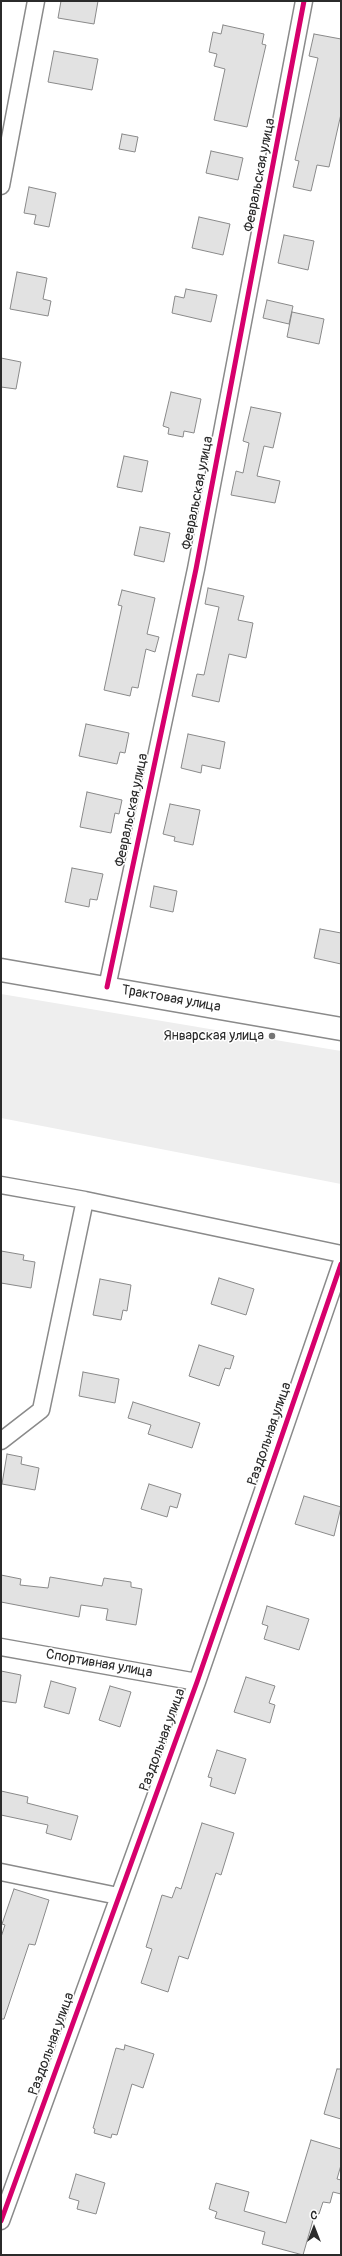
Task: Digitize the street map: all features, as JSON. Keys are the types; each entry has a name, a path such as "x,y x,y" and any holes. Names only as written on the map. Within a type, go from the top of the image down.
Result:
{"main road":[{"name":"Трактовая улица","path":"1,970 107,987 341,1029"}],"street":[{"path":"1,186 36,1"},
{"name":"Февральская улица","path":"107,987 196,569 304,1"},
{"path":"1,1185 85,1200 341,1254"},
{"path":"1,1441 41,1410 85,1200"},
{"name":"Раздольная улица","path":"1,2221 197,1682 341,1264"},
{"name":"Спортивная улица","path":"1,1647 197,1682"},
{"path":"1,1872 118,1896"}],"shaded area":[{"path":"1,994 341,1051 341,1184 1,1118"}],"building":[{"path":"61,1 98,1 94,24 58,18"},
{"path":"223,25 264,34 262,44 266,45 247,127 214,120 225,69 214,66 217,54 209,52 213,32 221,34"},
{"path":"314,34 341,39 341,114 329,167 317,165 311,191 293,187 299,161 295,160 318,58 309,56"},
{"path":"54,51 98,59 92,90 48,82"},
{"path":"122,134 138,137 135,152 119,149"},
{"path":"211,151 243,158 238,180 206,173"},
{"path":"29,187 56,193 49,227 34,224 36,215 24,213"},
{"path":"199,217 230,224 223,255 192,248"},
{"path":"284,235 314,241 308,270 278,263"},
{"path":"17,272 47,278 43,299 51,301 48,316 10,309"},
{"path":"186,289 217,295 211,322 172,313 175,296 184,298"},
{"path":"267,300 293,306 289,324 263,318"},
{"path":"292,312 324,319 319,344 287,337"},
{"path":"1,358 21,362 16,389 1,387"},
{"path":"171,392 201,399 194,433 184,431 183,437 168,434 169,428 163,426"},
{"path":"251,407 281,413 273,448 264,446 257,476 280,481 275,503 231,495 236,471 243,473 249,443 243,441"},
{"path":"124,456 148,461 142,492 117,487"},
{"path":"140,527 170,533 164,562 134,555"},
{"path":"208,588 244,596 238,620 253,623 246,658 229,654 219,702 192,696 197,674 204,675 219,607 205,604"},
{"path":"122,590 155,598 147,634 159,637 155,652 146,649 138,688 132,687 130,696 104,690 122,606 118,605"},
{"path":"86,724 129,733 125,753 120,752 117,764 79,756"},
{"path":"188,734 225,742 220,769 202,765 201,773 181,768"},
{"path":"87,792 122,800 119,814 115,813 111,833 80,827"},
{"path":"170,804 200,810 193,845 174,841 175,837 163,834"},
{"path":"72,868 103,874 97,900 90,899 89,907 65,902"},
{"path":"154,886 177,891 173,912 150,907"},
{"path":"320,929 341,933 341,964 314,958"},
{"path":"1,1251 24,1255 23,1260 35,1262 31,1288 1,1283"},
{"path":"219,1278 254,1289 246,1315 211,1304"},
{"path":"100,1279 131,1285 127,1311 123,1310 121,1320 93,1315"},
{"path":"199,1345 234,1356 230,1369 225,1368 219,1386 189,1376"},
{"path":"83,1372 119,1379 115,1403 79,1396"},
{"path":"133,1402 200,1423 192,1448 148,1434 151,1425 128,1418"},
{"path":"7,1454 22,1457 21,1464 39,1468 35,1490 2,1484"},
{"path":"149,1484 181,1494 177,1508 170,1506 167,1517 141,1509"},
{"path":"304,1496 341,1507 334,1536 295,1524"},
{"path":"1,1575 21,1579 20,1585 48,1588 50,1577 102,1586 104,1578 131,1582 131,1587 142,1589 136,1625 106,1620 108,1609 81,1605 79,1617 1,1602"},
{"path":"267,1606 309,1619 299,1650 264,1639 268,1626 262,1624"},
{"path":"1,1671 21,1675 16,1703 1,1701"},
{"path":"246,1677 275,1686 269,1703 275,1705 270,1723 234,1712"},
{"path":"51,1681 76,1688 69,1714 44,1707"},
{"path":"110,1686 131,1692 120,1727 99,1720"},
{"path":"217,1750 246,1759 235,1794 210,1786 212,1778 208,1777"},
{"path":"1,1791 28,1797 27,1803 78,1816 71,1840 46,1833 48,1825 1,1815"},
{"path":"202,1823 234,1833 221,1875 216,1873 188,1959 179,1956 168,1992 141,1983 152,1949 146,1947 162,1895 172,1898 176,1887 181,1889"},
{"path":"14,1889 49,1900 35,1945 29,1944 4,2019 1,2019 1,1937 5,1925 2,1924"},
{"path":"125,2045 154,2054 143,2088 132,2084 117,2135 112,2134 111,2138 94,2133 95,2129 93,2128 116,2048 124,2050"},
{"path":"337,2069 341,2069 341,2119 324,2114"},
{"path":"311,2140 341,2149 341,2165 337,2179 341,2180 341,2194 333,2192 330,2203 323,2202 319,2214 315,2213 303,2255 262,2244 265,2232 215,2218 217,2212 209,2209 216,2183 249,2192 244,2211 286,2223"},
{"path":"76,2174 105,2183 96,2214 77,2209 79,2201 69,2198"}],"cycle path":[{"path":"107,987 196,569 304,1"},
{"path":"1,2221 197,1682 341,1264"}],"place":[{"name":"Январская улица","path":"272,1036"}]}
